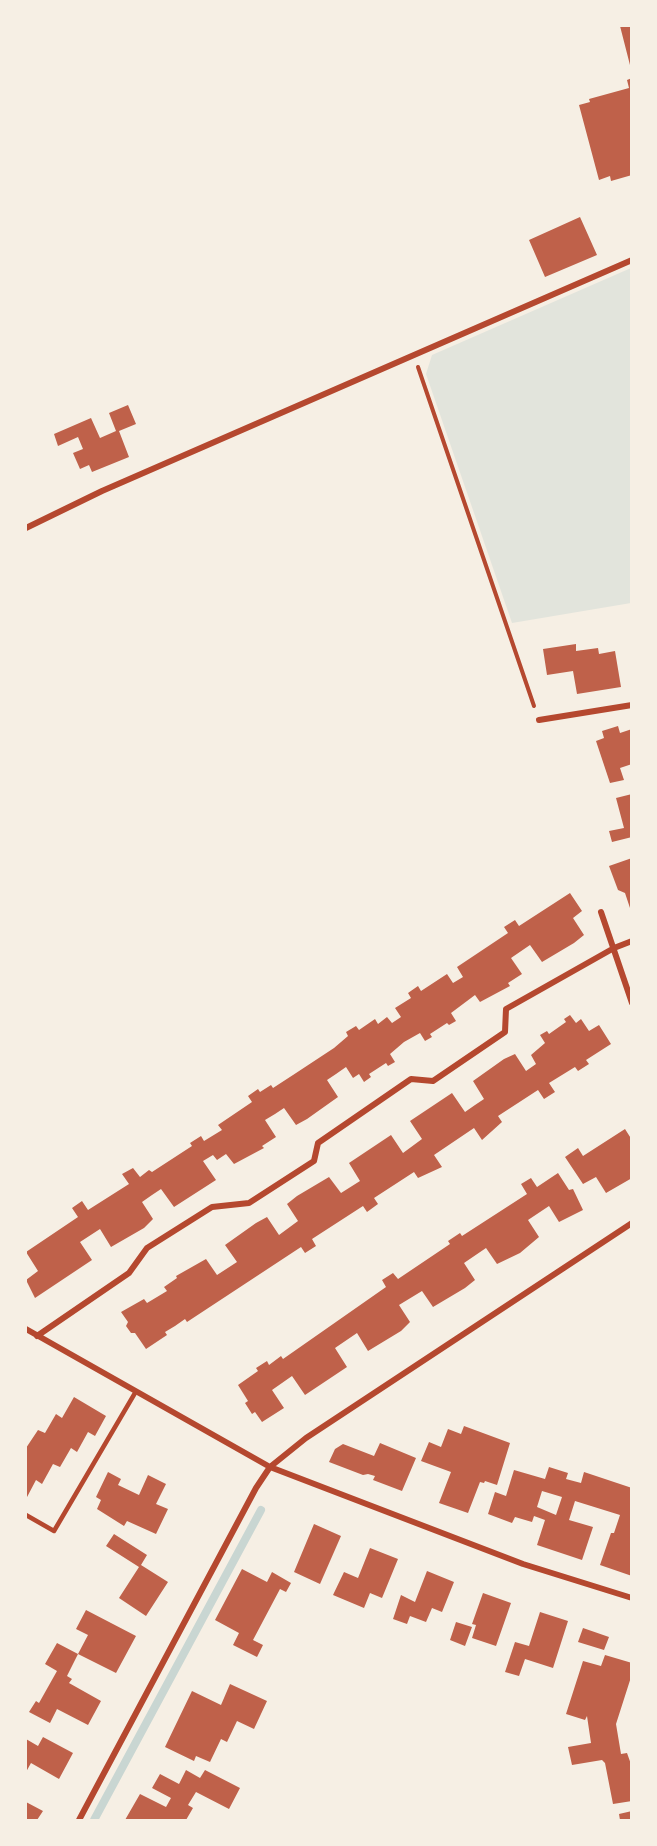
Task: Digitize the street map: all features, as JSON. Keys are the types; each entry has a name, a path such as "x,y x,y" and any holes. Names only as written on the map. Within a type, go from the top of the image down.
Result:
{"street":[{"path":"26,528 102,491 632,260"},
{"path":"539,720 632,705"},
{"path":"601,912 632,1003"},
{"path":"37,1336 129,1273 147,1248 212,1207 249,1203 314,1161 318,1143 411,1080 433,1081 505,1032 506,1009 614,948 632,941"},
{"path":"79,1821 256,1488 270,1467 306,1438 632,1223"},
{"path":"26,1329 135,1393 270,1467 523,1563 632,1598"}],"lane":[{"path":"26,1515 54,1531 135,1393"}],"path":[{"path":"414,355 539,720"}],"shaded area":[{"path":"631,268 631,603 512,623 426,374 432,355"}],"building":[{"path":"620,26 632,26 631,69"},
{"path":"632,78 632,175 611,181 610,176 599,180 579,105 590,102 589,99 629,88 627,80"},
{"path":"580,217 597,255 545,277 529,240"},
{"path":"128,405 136,424 119,431 129,457 92,472 89,465 80,469 73,453 83,449 78,437 58,446 54,434 91,418 100,438 116,431 109,413"},
{"path":"576,644 576,651 598,648 599,654 615,651 621,687 577,694 573,671 547,675 543,649"},
{"path":"618,726 620,733 632,729 632,764 620,768 624,780 610,783 596,741 604,738 602,731"},
{"path":"632,794 632,837 612,842 609,831 624,828 616,798"},
{"path":"632,858 631,911 625,893 618,890 609,866"},
{"path":"570,893 582,911 573,918 584,935 574,943 542,962 530,945 511,958 522,974 508,983 510,986 480,1002 475,995 451,1013 456,1021 449,1025 447,1023 430,1034 432,1037 425,1041 420,1033 404,1042 390,1054 395,1062 388,1066 386,1063 369,1074 371,1077 364,1082 359,1074 353,1078 346,1067 327,1080 338,1097 307,1119 296,1125 284,1108 265,1120 276,1137 262,1146 264,1148 234,1164 226,1154 217,1160 213,1155 203,1161 216,1180 174,1207 161,1189 142,1202 153,1219 144,1228 111,1247 100,1229 80,1242 92,1260 35,1298 26,1280 38,1271 26,1252 78,1217 72,1208 82,1201 88,1210 129,1184 122,1174 133,1168 140,1177 149,1170 152,1172 192,1146 190,1143 201,1136 204,1141 222,1130 218,1125 252,1102 248,1096 258,1089 260,1092 271,1085 273,1088 334,1048 348,1036 346,1032 356,1026 359,1030 375,1019 378,1024 387,1017 392,1023 401,1017 395,1008 411,998 408,993 418,986 421,991 447,974 453,983 463,977 457,967 508,933 504,927 515,920 519,926"},
{"path":"570,1015 576,1023 581,1019 589,1031 599,1025 611,1044 586,1060 589,1064 578,1071 575,1067 549,1083 555,1092 544,1099 538,1090 498,1116 502,1122 482,1140 474,1128 434,1155 442,1167 418,1178 414,1172 374,1198 378,1204 367,1212 363,1206 312,1239 316,1246 305,1253 301,1247 187,1322 185,1319 165,1332 167,1335 146,1349 135,1333 131,1333 126,1326 128,1322 121,1312 144,1299 147,1303 167,1291 164,1287 177,1278 176,1276 206,1259 217,1275 237,1262 225,1245 256,1223 267,1217 279,1235 298,1221 287,1204 297,1196 329,1177 341,1193 360,1181 349,1163 391,1135 403,1153 422,1139 410,1121 452,1093 465,1112 484,1099 473,1081 504,1059 515,1054 526,1071 536,1064 531,1055 545,1043 540,1035 547,1031 549,1034 566,1022 564,1019"},
{"path":"625,1129 632,1140 632,1178 606,1193 596,1177 583,1184 565,1157 578,1148 583,1156"},
{"path":"558,1173 569,1190 573,1189 583,1210 559,1222 549,1206 528,1220 539,1237 520,1253 497,1264 486,1248 464,1263 475,1280 465,1288 433,1307 422,1291 399,1305 410,1322 401,1331 368,1351 357,1333 335,1348 347,1367 305,1395 292,1376 272,1390 284,1408 262,1422 255,1412 252,1414 245,1403 248,1401 238,1385 258,1371 256,1368 267,1361 269,1365 281,1356 283,1359 386,1287 382,1280 393,1273 398,1279 450,1244 448,1241 460,1233 462,1236 527,1194 521,1184 531,1178 537,1187"},
{"path":"74,1397 106,1416 95,1436 88,1432 77,1452 71,1448 60,1467 53,1464 42,1484 36,1480 26,1499 26,1448 38,1430 45,1433 56,1414 62,1418"},
{"path":"464,1426 510,1443 497,1485 485,1481 480,1482 468,1513 439,1503 451,1472 421,1461 429,1442 441,1447 448,1429 461,1434"},
{"path":"380,1443 416,1458 402,1491 373,1480 375,1476 363,1475 329,1462 335,1449 343,1444 374,1456"},
{"path":"549,1467 568,1473 566,1479 581,1483 584,1472 632,1488 632,1576 600,1565 620,1515 575,1501 569,1520 593,1527 582,1560 537,1545 545,1520 534,1516 532,1522 515,1517 512,1523 488,1514 495,1492 506,1496 514,1470 545,1479","holes":["542,1491 562,1497 556,1515 537,1507"]},
{"path":"108,1472 121,1479 118,1485 139,1495 148,1475 166,1484 156,1504 168,1509 156,1534 127,1521 124,1526 97,1509 101,1500 96,1497"},
{"path":"314,1524 341,1536 320,1584 294,1572"},
{"path":"114,1534 147,1555 141,1565 168,1582 146,1616 119,1598 139,1567 106,1546"},
{"path":"370,1548 398,1559 382,1598 370,1593 364,1608 333,1595 344,1572 358,1578"},
{"path":"242,1569 267,1582 272,1572 291,1583 286,1592 280,1589 253,1640 263,1645 257,1657 233,1645 239,1633 215,1620"},
{"path":"427,1571 454,1582 442,1612 432,1608 426,1622 410,1616 407,1624 393,1619 401,1595 415,1602"},
{"path":"483,1593 511,1603 496,1646 472,1638 476,1625 472,1624"},
{"path":"86,1610 136,1636 116,1673 78,1654 88,1635 76,1629"},
{"path":"540,1612 568,1621 553,1668 525,1659 519,1676 505,1672 515,1642 529,1646"},
{"path":"456,1622 472,1627 465,1646 450,1640"},
{"path":"583,1628 609,1637 604,1650 578,1642"},
{"path":"57,1643 78,1654 67,1676 72,1679 69,1683 101,1701 88,1725 57,1709 50,1723 29,1712 36,1701 39,1703 57,1671 45,1664"},
{"path":"605,1655 632,1663 632,1674 616,1724 621,1754 627,1753 632,1767 632,1801 613,1804 605,1763 602,1760 572,1765 568,1747 591,1743 587,1716 585,1720 566,1714 583,1661 601,1666"},
{"path":"230,1684 267,1701 254,1729 237,1721 227,1742 221,1739 210,1762 196,1756 194,1761 165,1747 192,1691 221,1705"},
{"path":"43,1737 73,1753 59,1779 31,1763 26,1772 26,1739 38,1746"},
{"path":"186,1770 200,1778 205,1770 240,1788 229,1809 196,1792 188,1805 193,1808 186,1820 125,1820 140,1794 166,1807 171,1798 152,1788 160,1774 179,1784"},
{"path":"26,1802 43,1811 37,1820 26,1820"},
{"path":"632,1811 632,1820 620,1820 619,1814"}],"waterway":[{"path":"94,1820 261,1510"}]}
